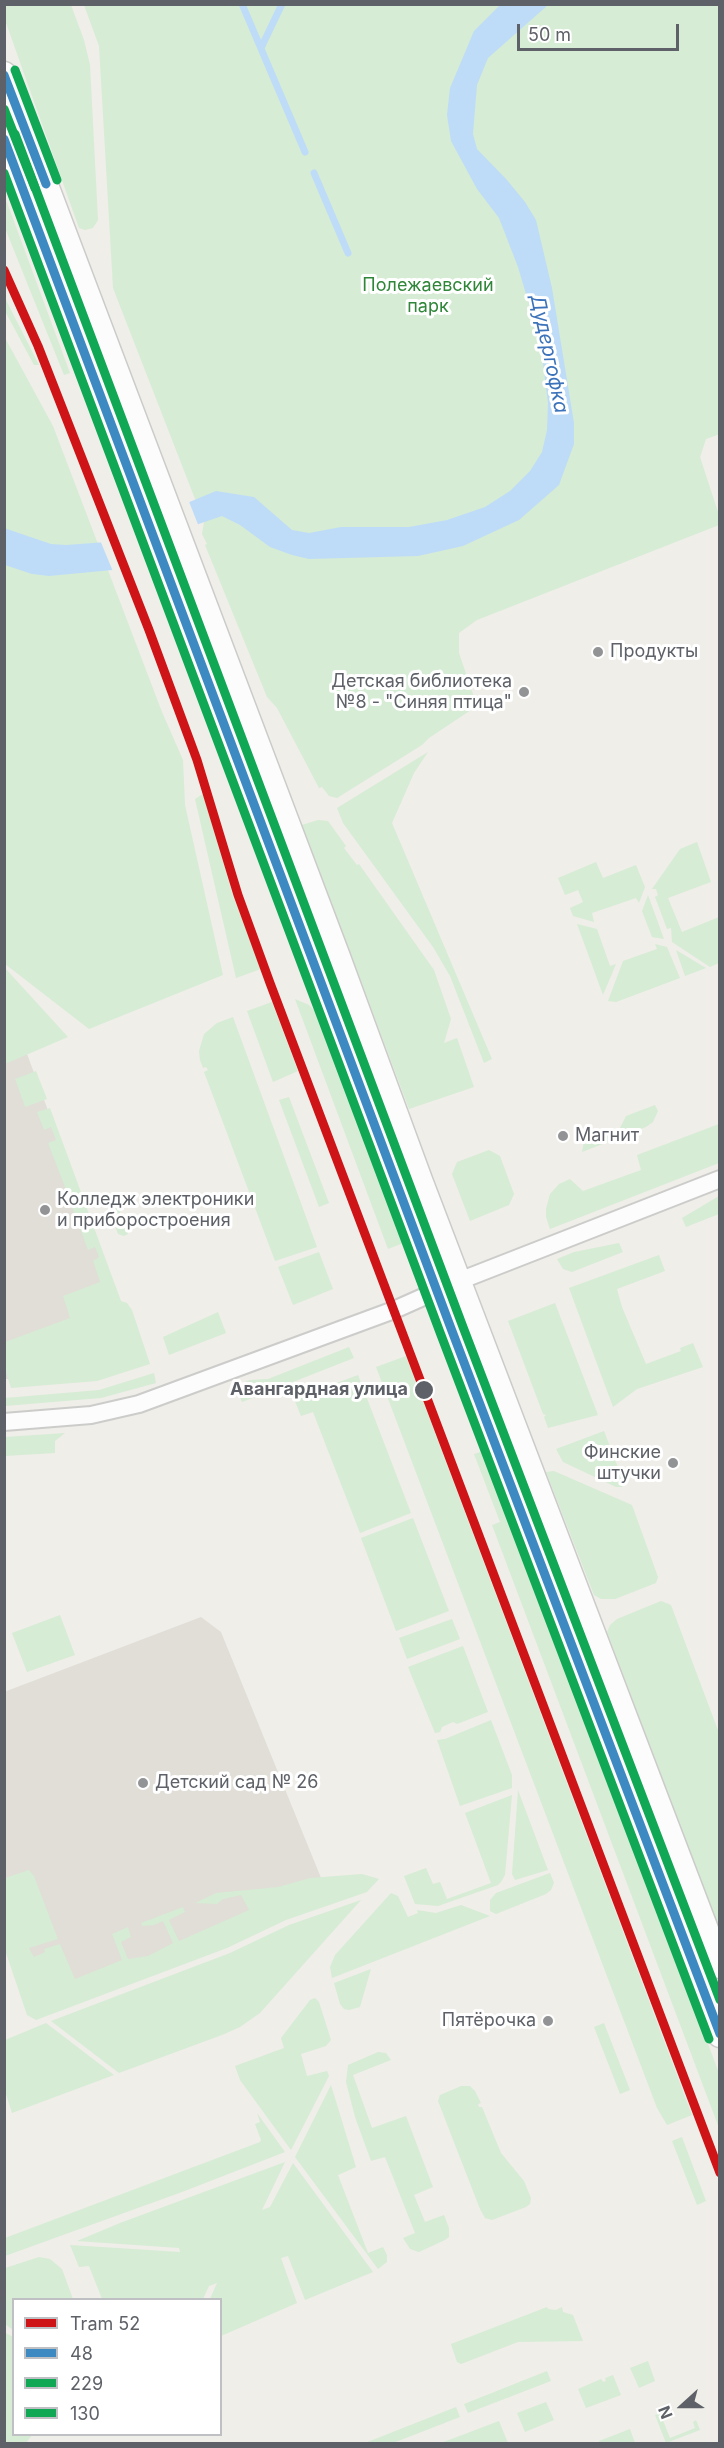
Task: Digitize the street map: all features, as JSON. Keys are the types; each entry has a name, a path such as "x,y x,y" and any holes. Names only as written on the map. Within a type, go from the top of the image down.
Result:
{"main road":[{"path":"4,74 145,479 448,1286 720,2035"},
{"path":"4,138 145,479"},
{"path":"448,1286 720,1966"}],"street":[{"path":"4,1422 91,1415 139,1404 394,1310 448,1286 720,1179"}],"shaded area":[{"name":"Колледж электроники и приборостроения","path":"4,992 140,1358 94,1376 5,1379"},
{"name":"Детский сад № 26","path":"201,1617 221,1632 328,1895 29,2011 5,1940 4,1692"}],"green space":[{"path":"4,5 71,5 84,40 90,65 98,220 93,228 85,230 79,228 5,20"},
{"name":"Полежаевский парк","path":"84,5 719,5 720,434 706,439 700,457 719,515 719,525 477,620 459,633 459,653 477,706 422,745 337,798 329,796 322,787 319,788 277,708 267,697 205,545 207,544 202,534 204,522 113,288 99,46"},
{"path":"5,197 70,373 64,375 5,228"},
{"path":"5,298 39,365 34,365 5,311"},
{"path":"4,336 53,426 162,712 183,760 185,805 223,975 89,1029 5,964"},
{"path":"428,752 414,773 392,823 492,1059 484,1063 450,976 433,947 343,823 337,808"},
{"path":"203,794 233,896 261,969 236,978 195,799"},
{"path":"318,820 328,821 346,846 344,848 357,865 359,864 434,970 451,1019 444,1043 457,1038 474,1087 409,1109 302,825"},
{"path":"697,842 711,882 668,898 682,932 719,917 719,963 710,967 672,942 671,928 667,929 655,897 658,895 656,889 652,889 680,849"},
{"path":"596,862 603,878 636,865 645,887 639,903 636,898 592,913 594,922 573,916 570,908 583,902 578,890 565,895 558,878"},
{"path":"648,895 664,939 652,937 642,911"},
{"path":"577,924 597,929 610,966 616,964 603,995"},
{"path":"655,944 667,947 680,978 616,1002 608,1001 623,961 657,949"},
{"path":"676,950 706,968 685,976"},
{"path":"5,968 68,1037 4,1064"},
{"path":"295,999 309,1005 322,1019 406,1242 388,1249"},
{"path":"272,1002 298,1071 273,1082 247,1011"},
{"path":"233,1017 317,1247 275,1261 204,1072 208,1070 206,1067 203,1068 200,1060 199,1051 204,1034 217,1023"},
{"path":"36,1071 47,1099 25,1107 15,1079"},
{"path":"289,1097 329,1203 319,1207 279,1100"},
{"path":"655,1105 658,1111 653,1122 646,1127 582,1152 584,1141 588,1139 592,1143 601,1139 602,1134 609,1135 618,1132 626,1116"},
{"path":"50,1108 121,1301 127,1303 132,1310 150,1364 97,1381 11,1388 6,1372 5,1342 70,1318 63,1296 100,1282 93,1261 99,1257 95,1247 88,1250 72,1207 80,1203 75,1192 68,1195 48,1143 56,1140 51,1127 44,1130 37,1112"},
{"path":"719,1124 719,1163 550,1229 546,1209 550,1194 559,1184 570,1179 583,1191 641,1170 637,1155"},
{"path":"489,1150 500,1156 514,1194 509,1205 470,1221 452,1174 457,1162"},
{"path":"719,1196 719,1214 686,1227 682,1218"},
{"path":"115,1199 128,1234 124,1236 118,1234 107,1204"},
{"path":"619,1243 623,1252 572,1272 563,1269 557,1259 574,1252"},
{"path":"319,1252 333,1289 293,1305 278,1267"},
{"path":"659,1255 665,1271 617,1289 622,1307 646,1364 681,1351 680,1348 693,1343 703,1367 637,1389 613,1407 569,1288"},
{"path":"555,1303 598,1415 548,1428 544,1417 546,1415 543,1414 508,1321"},
{"path":"218,1312 226,1333 169,1355 163,1337"},
{"path":"349,1347 354,1358 242,1402 235,1386 250,1380 268,1379"},
{"path":"406,1356 692,2115 667,2125 657,2108 376,1367"},
{"path":"154,1373 156,1383 101,1398 5,1406 5,1398 99,1390"},
{"path":"358,1375 411,1513 360,1533 313,1412 301,1416 294,1399"},
{"path":"604,1431 624,1483 622,1487 616,1487 563,1462 556,1449"},
{"path":"65,1433 55,1441 55,1453 5,1456 5,1437"},
{"path":"484,1451 719,2073 719,2128 492,1525 500,1522 474,1454"},
{"path":"554,1471 632,1505 658,1577 656,1583 615,1599 601,1599 594,1595 546,1472"},
{"path":"413,1518 449,1611 396,1631 361,1538"},
{"path":"661,1601 671,1605 719,1733 719,1928 607,1632 610,1625 617,1619"},
{"path":"60,1615 75,1655 27,1672 12,1633"},
{"path":"452,1619 460,1639 407,1659 399,1638"},
{"path":"463,1646 488,1712 457,1724 453,1722 435,1733 408,1667"},
{"path":"491,1720 512,1775 512,1788 460,1806 437,1740 445,1739"},
{"path":"518,1790 548,1870 515,1880 512,1874"},
{"path":"512,1795 505,1875 501,1882 438,1906 415,1904 404,1876 426,1868 433,1884 440,1882 447,1899 491,1883 465,1813"},
{"path":"29,1870 34,1876 58,1939 29,1948 34,1957 45,1952 44,1949 60,1944 75,1979 122,1960 112,1934 128,1927 131,1937 121,1942 128,1959 148,1956 173,1943 163,1921 154,1925 142,1926 141,1923 183,1907 185,1912 169,1920 179,1941 249,1910 241,1895 223,1899 217,1904 195,1903 216,1893 278,1887 310,1878 362,1874 379,1879 367,1892 286,1920 227,1948 36,2020 27,2015 4,1947 5,1878"},
{"path":"550,1873 554,1883 546,1894 496,1914 490,1911 490,1900 496,1893"},
{"path":"391,1893 398,1896 408,1917 418,1913 417,1910 436,1913 461,1905 490,1916 332,1978 330,1967 335,1955"},
{"path":"361,1900 260,2013 240,2027 222,2035 119,2073 51,2021 230,1953 289,1925"},
{"path":"371,1969 360,2007 344,2009 340,2004 334,1983"},
{"path":"315,1998 319,2002 331,2040 326,2046 301,2054 307,2076 327,2071 329,2076 291,2150 240,2080 235,2066 284,2048 281,2038 310,2000"},
{"path":"46,2023 114,2075 12,2113 5,2091 5,2040"},
{"path":"604,2023 630,2090 620,2094 594,2027"},
{"path":"378,2052 386,2053 391,2060 353,2075 372,2128 406,2116 433,2187 414,2195 425,2222 444,2215 449,2228 449,2237 419,2252 410,2249 403,2238 415,2233 385,2157 371,2161 355,2117 346,2082 348,2065"},
{"path":"331,2085 356,2167 338,2175 368,2253 383,2247 387,2255 387,2262 378,2269 295,2157"},
{"path":"461,2086 470,2086 475,2091 481,2103 478,2104 479,2107 482,2107 501,2153 524,2181 531,2198 530,2204 526,2207 492,2220 485,2218 480,2209 438,2101 440,2095"},
{"path":"257,2113 285,2152 5,2256 5,2238 260,2142 255,2124 260,2122"},
{"path":"682,2137 706,2201 697,2205 672,2141"},
{"path":"285,2162 262,2210 270,2207 293,2163 373,2272 305,2300 288,2256 281,2258 297,2303 222,2336 222,2298 210,2298 217,2283 209,2286 203,2298 102,2298 89,2266 79,2267 70,2245 180,2252 179,2248 77,2241"},
{"path":"39,2257 50,2259 62,2269 73,2298 12,2298 12,2329 5,2324 5,2268"},
{"path":"547,2307 556,2310 562,2307 563,2312 573,2315 583,2341 518,2342 461,2364 457,2362 451,2344"},
{"path":"4,2332 12,2336 12,2436 31,2436 26,2443 6,2443"},
{"path":"648,2361 655,2381 639,2388 630,2368"},
{"path":"547,2371 551,2381 468,2413 464,2404"},
{"path":"613,2375 621,2395 586,2408 578,2389 601,2379 603,2382 606,2381 605,2378"},
{"path":"546,2402 554,2420 525,2432 517,2413"},
{"path":"456,2407 460,2417 393,2443 365,2443"},
{"path":"660,2413 670,2438 695,2428 693,2422 696,2420 700,2430 666,2443 655,2415"},
{"path":"499,2421 508,2443 441,2443"},
{"path":"630,2429 635,2443 600,2443 599,2441"}],"water":[{"name":"Дудергофка","path":"500,5 548,5 488,58 477,85 473,134 477,149 507,180 536,220 552,288 574,423 574,444 559,485 519,520 463,546 418,556 309,559 270,547 240,525 222,516 187,528 123,569 49,576 32,574 5,565 4,528 51,544 120,541 175,508 216,491 254,497 292,530 309,533 341,527 409,527 447,520 485,507 510,491 530,471 542,452 547,430 548,403 543,363 533,318 518,267 499,218 477,189 451,141 447,115 450,88 474,31"}],"pier":[{"path":"188,499 199,527 188,531 150,559 124,572 114,574 100,540 119,538 137,530 154,516"}],"waterway":[{"path":"242,4 305,152"},
{"path":"261,48 282,4"},
{"path":"314,173 348,253"}],"tram line":[{"name":"52","path":"4,270 38,346 149,630 197,760 238,895 270,983 720,2173"}],"transit line":[{"name":"130","path":"15,70 57,180"},
{"name":"48","path":"4,75 46,184"},
{"name":"229","path":"4,109 35,188"},
{"name":"130","path":"15,134 463,1327 720,2000"},
{"name":"48","path":"4,139 452,1331 720,2034"},
{"name":"229","path":"4,173 441,1335 709,2039"}],"place":[{"name":"Продукты","path":"598,652"},
{"name":"Детская библиотека №8 - \"Синяя птица\"","path":"524,692"},
{"name":"Магнит","path":"563,1136"},
{"name":"Колледж электроники и приборостроения","path":"45,1210"},
{"name":"Авангардная улица","path":"424,1390"},
{"name":"Финские штучки","path":"673,1463"},
{"name":"Детский сад № 26","path":"143,1783"},
{"name":"Пятёрочка","path":"548,2021"}]}
